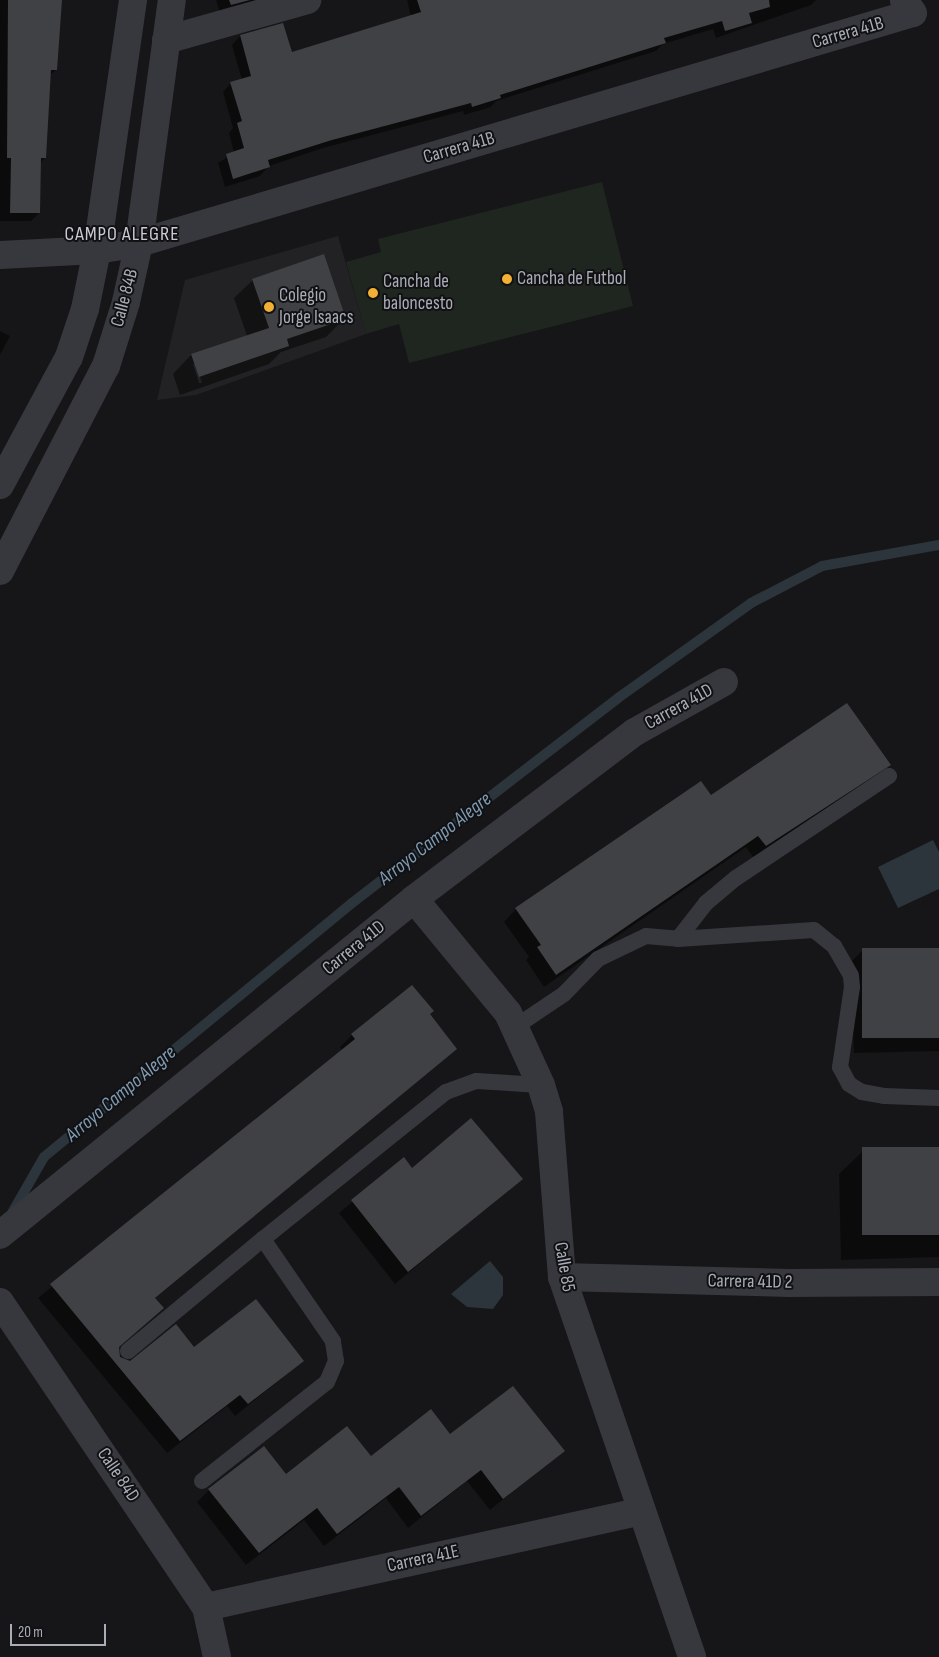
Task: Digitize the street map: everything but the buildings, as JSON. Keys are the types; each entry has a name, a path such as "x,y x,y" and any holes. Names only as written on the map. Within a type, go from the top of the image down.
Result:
{"street":[{"name":"Calle 84B","path":"0,485 69,357 84,308 97,250 133,0"},
{"name":"Calle 84B","path":"0,571 106,366 126,302 139,242 172,0"},
{"path":"166,40 307,0"},
{"name":"Carrera 41B","path":"0,255 97,250 139,242 909,7"},
{"name":"Carrera 41D","path":"0,1235 414,899 635,732 724,682"},
{"name":"Calle 85","path":"414,899 508,1013 540,1085 549,1112 562,1277 692,1657"},
{"name":"Carrera 41D 2","path":"562,1277 789,1283 939,1282"},
{"name":"Calle 84D","path":"0,1302 206,1607 218,1657"},
{"name":"Carrera 41E","path":"206,1607 641,1511"}],"lane":[{"path":"678,939 706,903 736,878 890,776"},
{"path":"515,1027 564,994 598,959 618,947 646,936 678,939 814,930 834,946 851,976 852,987 840,1067 849,1084 862,1092 884,1096 939,1098"},
{"path":"128,1351 263,1238 446,1092 476,1081 540,1085"},
{"path":"202,1481 327,1382 336,1361 333,1341 263,1238"}],"shaded area":[{"name":"Cancha de Futbol","path":"602,182 633,306 409,363 399,324 366,334 346,262 381,252 378,239"},
{"name":"Colegio Jorge Isaacs","path":"338,236 366,334 196,395 157,400 185,280"},
{"path":"933,840 939,852 939,889 898,908 878,867"},
{"path":"490,1261 503,1277 503,1295 493,1309 467,1307 451,1294"}],"waterway":[{"name":"Arroyo Campo Alegre","path":"12,1213 44,1157 352,903 618,698 751,603 822,566 939,545"}],"place":[{"name":"Cancha de Futbol","path":"507,279"},
{"name":"Cancha de baloncesto","path":"373,293"},
{"name":"Colegio Jorge Isaacs","path":"269,307"}],"district":[{"name":"CAMPO ALEGRE","path":"122,234"}]}
